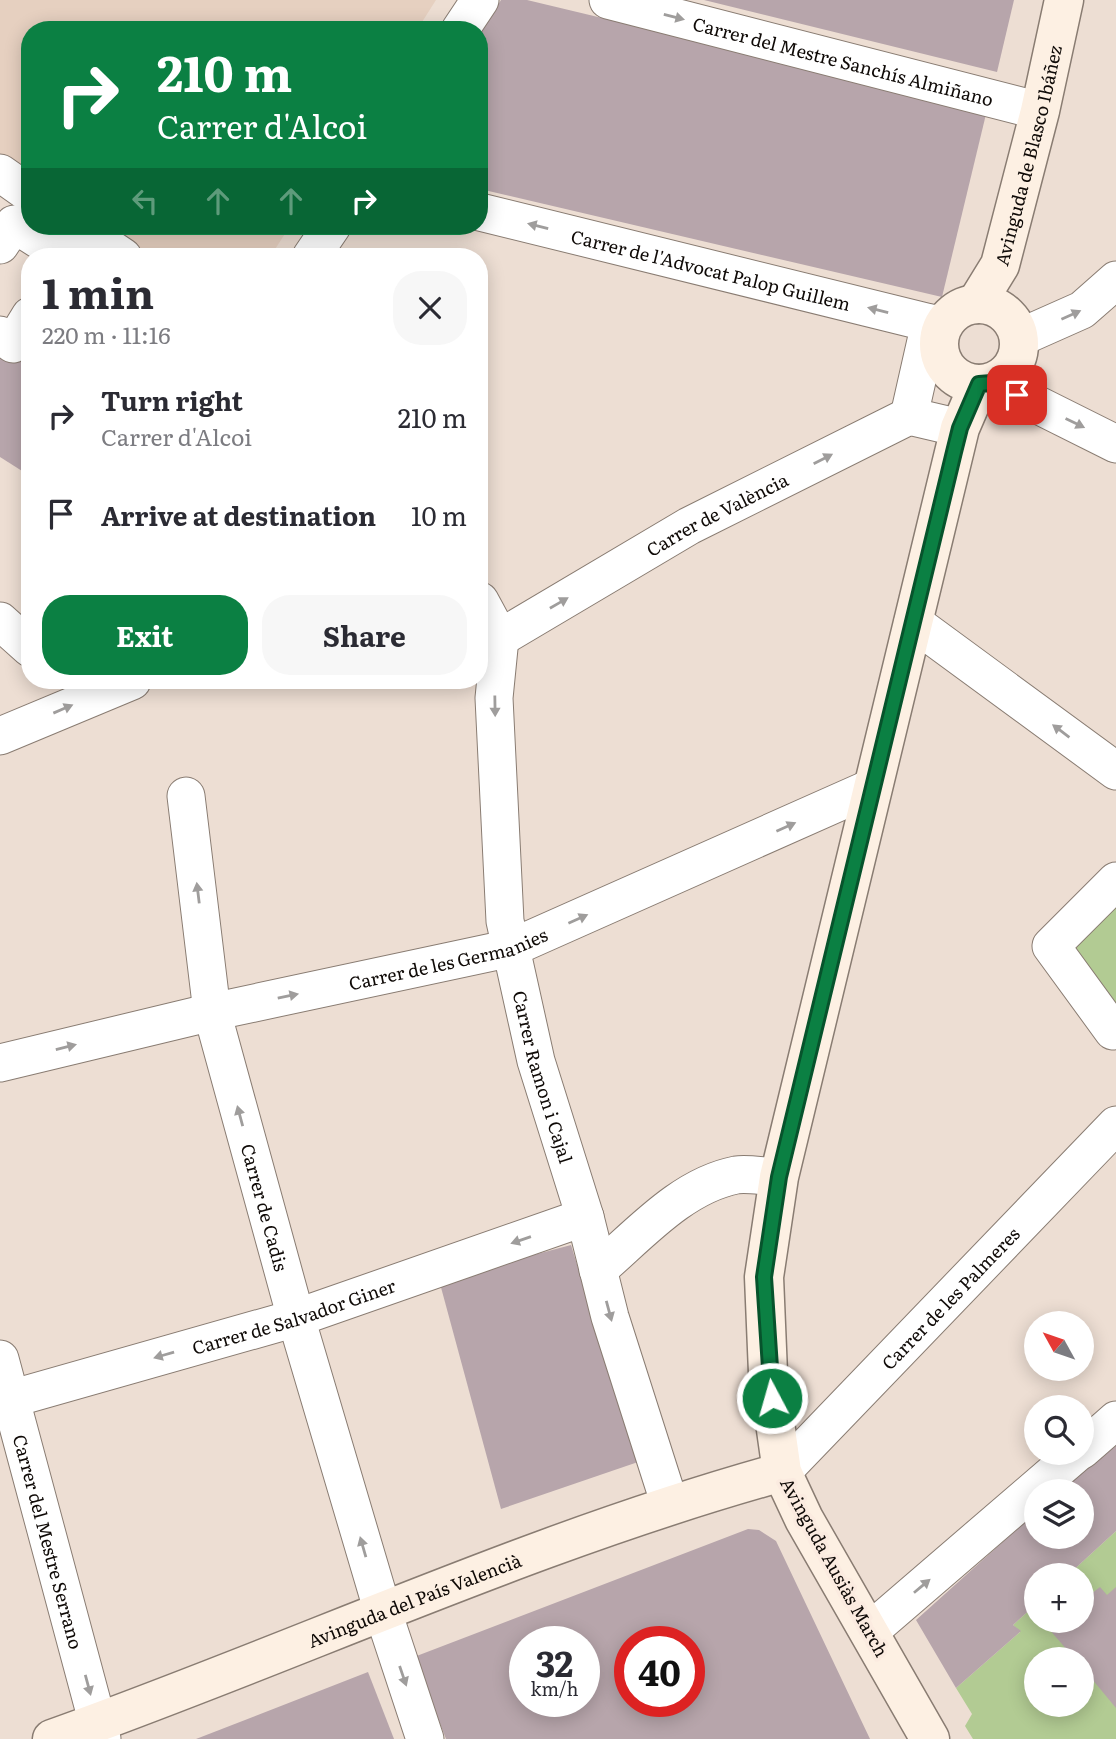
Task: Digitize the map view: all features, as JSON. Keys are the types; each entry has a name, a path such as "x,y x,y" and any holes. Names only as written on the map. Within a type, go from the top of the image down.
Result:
{"street":[{"path":"466,21 480,0"},
{"name":"Carrer del Mestre Sanchís Almiñano","path":"608,0 1040,111"},
{"name":"Avinguda de Blasco Ibáñez","path":"976,304 1000,265 1040,111 1064,0"},
{"path":"0,173 21,188"},
{"name":"Carrer de l'Advocat Palop Guillem","path":"488,214 937,324"},
{"path":"0,266 17,232"},
{"path":"23,235 48,248"},
{"path":"90,235 110,248"},
{"path":"1018,338 1082,310 1116,280"},
{"path":"960,428 909,416 937,324 962,308 976,304 995,307 1006,314 1015,326 1018,338 1018,354 1009,370 985,383"},
{"path":"937,324 945,366 956,377 985,383 1116,444"},
{"path":"0,335 13,344 21,331"},
{"name":"Avinguda Ausiàs March","path":"930,1739 804,1519 782,1472 768,1373 764,1277 779,1177 960,428 985,383"},
{"name":"Carrer de València","path":"490,638 690,526 909,416"},
{"path":"0,621 21,640"},
{"path":"913,622 1116,771"},
{"name":"Carrer Ramon i Cajal","path":"490,638 505,921 536,1060 585,1217 610,1317 670,1505"},
{"path":"0,736 105,689"},
{"name":"Carrer de les Germanies","path":"0,1063 212,1012 511,948 873,787"},
{"name":"Carrer de Cadis","path":"186,796 212,1012 296,1318 383,1612 425,1739"},
{"path":"1116,881 1051,946 1113,1031 1116,1028"},
{"name":"Carrer de les Palmeres","path":"782,1472 1116,1125"},
{"path":"598,1270 673,1205 698,1188 737,1175 779,1177"},
{"name":"Carrer de Salvador Giner","path":"5,1400 296,1318 585,1217"},
{"name":"Carrer del Mestre Serrano","path":"0,1359 5,1400 100,1731"},
{"path":"1094,1439 1116,1420"},
{"path":"870,1631 1064,1465"},
{"name":"Avinguda del País Valencià","path":"52,1739 100,1731 383,1612 515,1560 670,1505 782,1472"}],"shaded area":[{"path":"0,0 436,0 423,21 21,21 21,168 0,155"},
{"path":"121,235 284,235 276,248 140,248"}],"green space":[{"path":"1116,887 1116,1021 1055,947"},
{"path":"1116,1531 1116,1739 973,1739 965,1726 972,1714 956,1688 1020,1632 1013,1625 1024,1615 1024,1633 1094,1633 1094,1563 1081,1563"}],"building":[{"path":"501,0 527,0 987,110 942,297 488,191 488,21"},
{"path":"704,0 1014,0 997,72"},
{"path":"21,323 21,470 0,457 0,336"},
{"path":"571,1245 638,1462 501,1509 439,1280"},
{"path":"1116,1440 1116,1531 1081,1563 1024,1563 1024,1615 1013,1625 1021,1631 956,1688 916,1620 1024,1523 1024,1549 1094,1549 1094,1479 1072,1479 1088,1465 1094,1465 1094,1460"},
{"path":"748,1529 759,1530 776,1541 870,1739 446,1739 414,1657"},
{"path":"1100,1587 1107,1595 1116,1587 1116,1708 1094,1681 1094,1647 1065,1647 1052,1633 1094,1633 1094,1592"},
{"path":"368,1672 394,1739 196,1739"}],"route":[{"path":"772,1398 768,1373 764,1277 779,1177 954,452 960,428 979,384 992,383 1017,395"}]}
